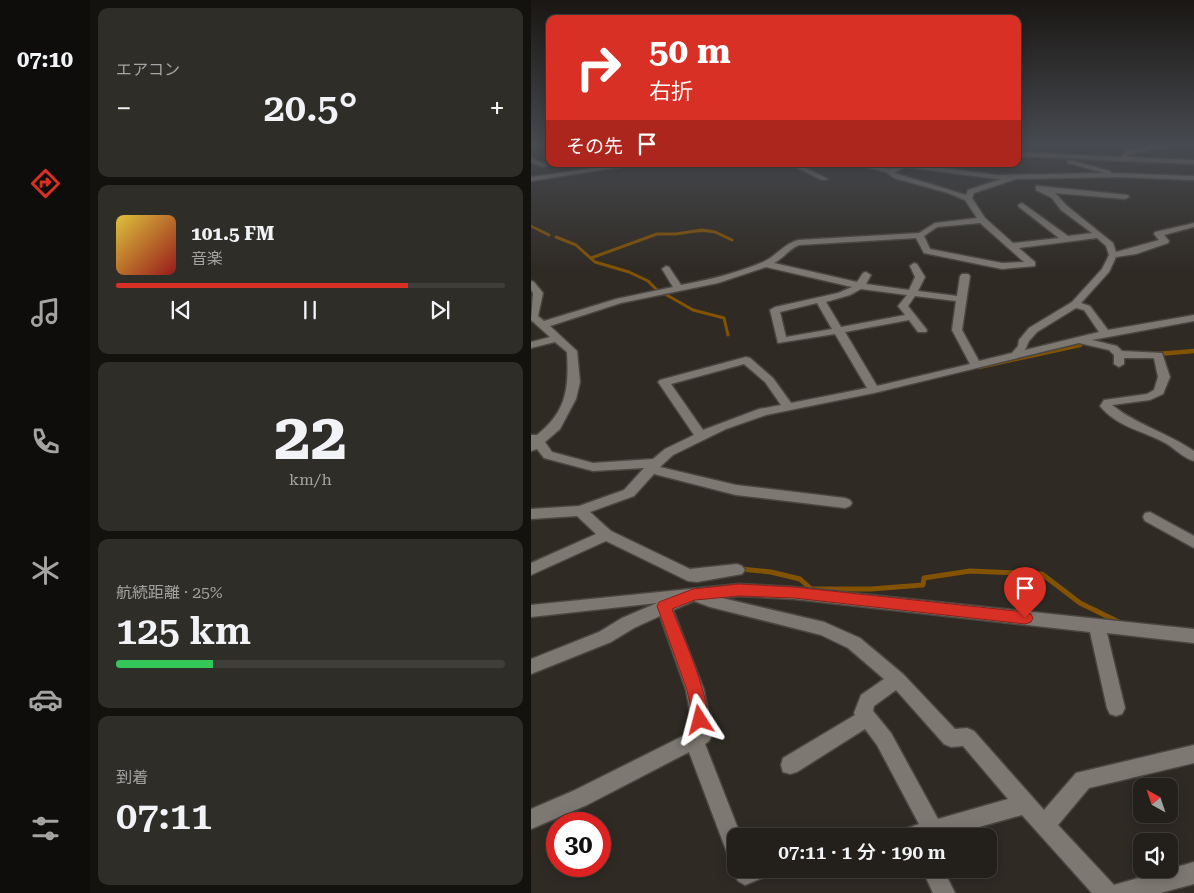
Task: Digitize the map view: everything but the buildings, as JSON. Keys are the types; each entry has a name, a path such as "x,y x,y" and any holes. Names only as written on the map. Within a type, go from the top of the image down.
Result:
{"street":[{"path":"919,235 927,251 1002,266 1032,264 982,220 968,198 930,186"},
{"path":"968,198 971,192 989,186"},
{"path":"1039,188 1125,197"},
{"path":"1016,355 1023,346 1024,340 1033,330 1075,304 1106,270 1113,255 1110,245 1099,234 1064,208 1055,196 1039,188"},
{"path":"1022,205 1065,239"},
{"path":"543,325 619,301 715,281 766,264 782,255 787,247 798,243 842,238 919,235 924,234 935,225 982,220"},
{"path":"1113,255 1125,254 1165,241 1158,234 1194,225"},
{"path":"1012,246 1099,234"},
{"path":"766,264 861,286 960,299"},
{"path":"678,266 662,270 679,289"},
{"path":"915,266 920,278 903,306 922,330"},
{"path":"866,275 861,286 852,292 775,310 782,341 912,317"},
{"path":"965,276 960,299 957,330 976,365"},
{"path":"531,284 538,293 532,315 572,351 574,382 570,399 555,426 533,442 548,455 593,467 653,466 735,490 845,503"},
{"path":"820,300 874,390"},
{"path":"1075,304 1087,308 1105,334"},
{"path":"531,514 579,512 629,493 653,466 669,452 722,426 763,412 874,390 1105,334 1194,318"},
{"path":"531,345 558,338"},
{"path":"1081,340 1113,348 1119,359 1137,356 1158,356 1164,376 1159,392 1150,397 1108,402 1106,406 1122,419 1138,428 1171,441 1194,457"},
{"path":"701,436 664,382 746,360 769,380 789,408"},
{"path":"579,512 606,535 688,575 697,576 737,570"},
{"path":"1150,517 1194,543"},
{"path":"531,569 606,535"},
{"path":"693,594 697,576"},
{"path":"531,611 739,590 794,593 1194,636"},
{"path":"531,667 605,637 628,623 693,594 719,603 824,629 854,643 897,679 951,738 967,737 1025,804 1107,893"},
{"path":"531,819 580,798 703,735 695,690 664,606"},
{"path":"1097,626 1116,708"},
{"path":"897,679 867,701 863,713 883,739 917,828"},
{"path":"790,765 867,718"},
{"path":"694,740 727,828"},
{"path":"1045,825 1083,780 1194,754"},
{"path":"940,828 1025,804"},
{"path":"1119,893 1194,873"},
{"path":"936,878 944,893"}],"waterway":[{"path":"531,226 549,235"},
{"path":"591,258 657,234 696,231"},
{"path":"696,231 708,231"},
{"path":"696,231 708,231"},
{"path":"708,231 732,240"},
{"path":"556,237 576,245 595,262 629,272 648,281 658,291"},
{"path":"665,294 693,310 724,318 728,335"},
{"path":"979,367 1080,345"},
{"path":"1158,354 1194,351"},
{"path":"740,569 771,572 800,579 811,589 871,589 923,585 924,578 970,571 1042,574 1080,603 1123,624"}],"route":[{"path":"700,720 695,690 664,606 693,594 739,590 794,593 1025,618"}]}
